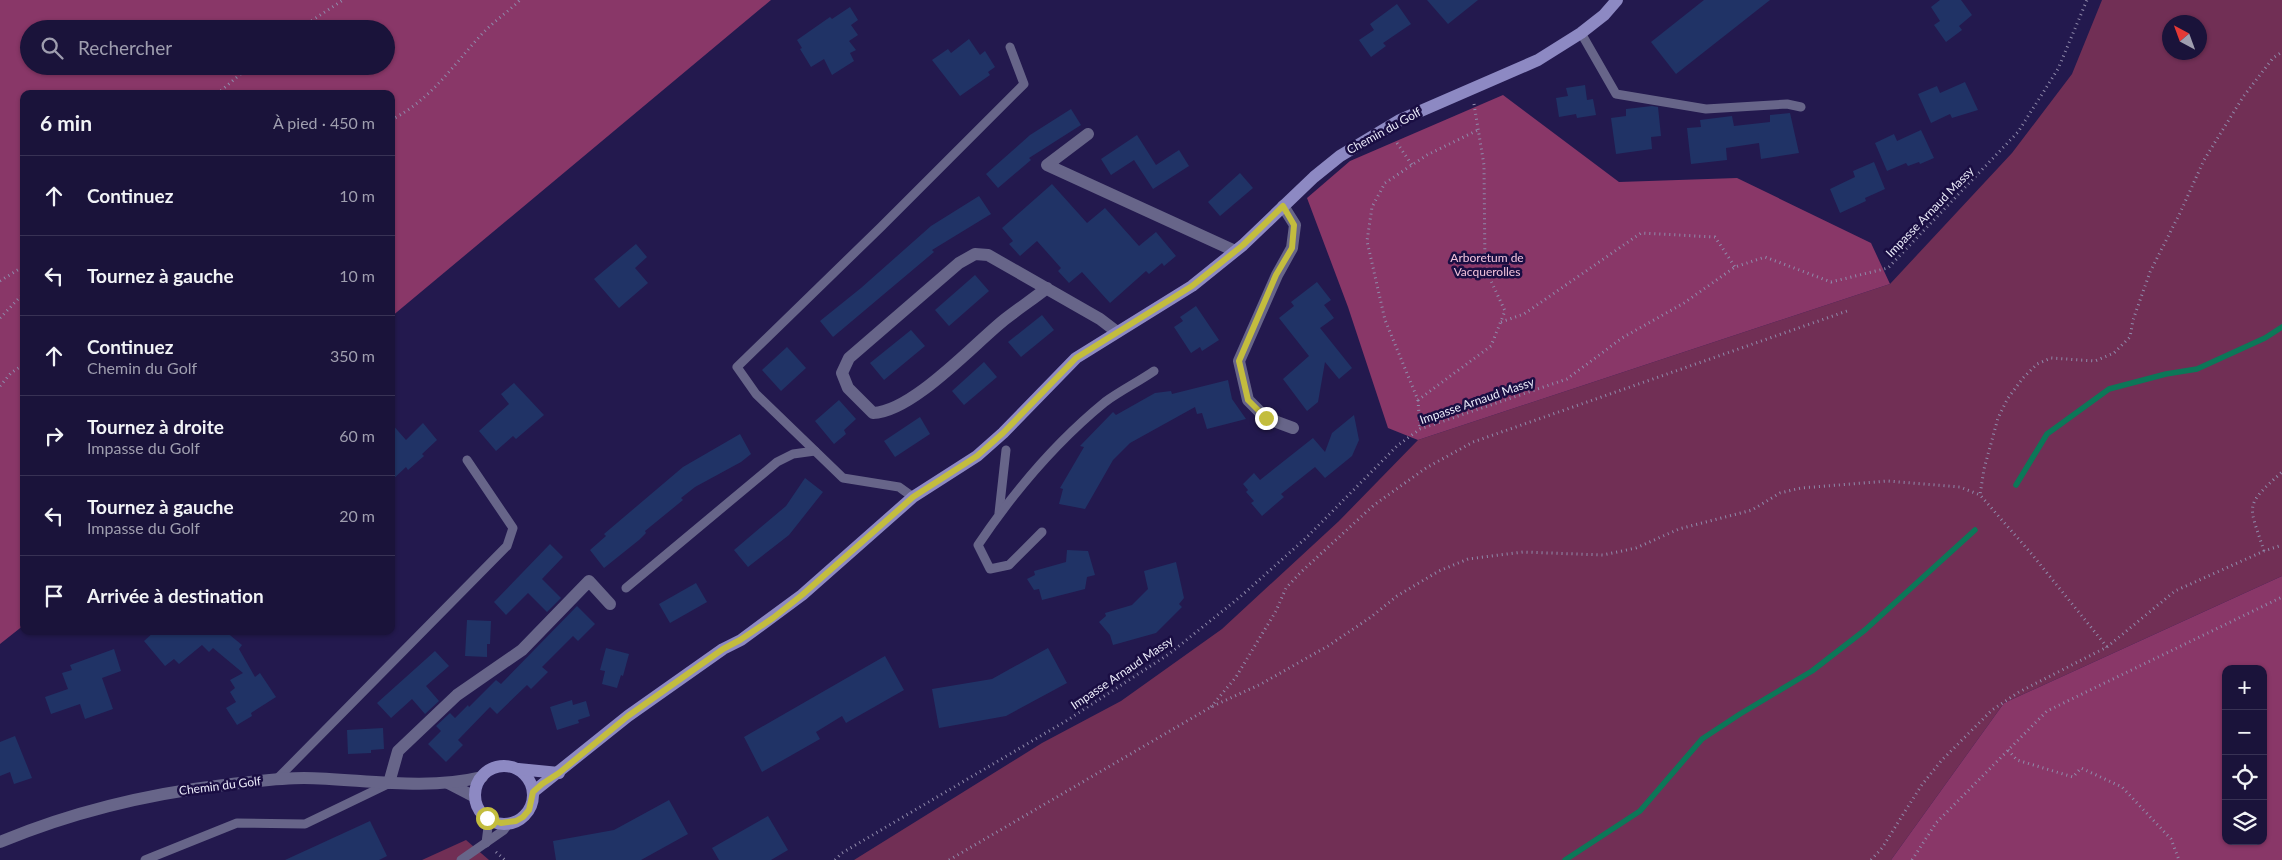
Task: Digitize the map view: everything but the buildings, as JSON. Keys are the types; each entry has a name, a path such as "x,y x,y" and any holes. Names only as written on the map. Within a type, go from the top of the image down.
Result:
{"street":[{"name":"Chemin du Golf","path":"533,792 628,716 723,649 740,640 780,612 913,497 977,456 1003,433 1076,358 1192,286 1235,252 1314,177 1354,146 1400,120 1538,60 1581,33 1604,15 1617,0"},
{"path":"1088,134 1047,165 1235,252"},
{"path":"1283,206 1294,225 1292,248 1276,275 1239,361 1248,400 1266,418 1293,428"},
{"path":"1047,288 1004,320 914,397 882,413 873,413 848,388 842,373 849,358 959,263 975,254 988,255 1047,288 1100,319 1117,332"},
{"path":"389,783 398,751 457,695 522,650 588,581 610,604"},
{"path":"518,769 525,775 533,792 529,810 523,817 509,823 494,822 481,812 476,797 478,783 489,770 499,766 508,766 518,769 559,773"},
{"name":"Chemin du Golf","path":"0,842 75,815 154,795 303,778 389,783 448,782 482,777"},
{"name":"Chemin du Golf","path":"448,782 476,797"}],"lane":[{"path":"1581,33 1616,94 1706,109 1788,104 1801,107"},
{"path":"913,497 899,487 843,478 756,394 737,367 1024,84 1010,47"},
{"path":"1042,532 1009,565 990,569 978,545 1000,513 1058,446 1106,402 1154,371"},
{"path":"1000,513 1006,450"},
{"path":"626,588 777,462 793,454 815,451"},
{"path":"276,780 506,546 513,528 467,460"},
{"path":"145,860 237,823 305,824 389,783"},
{"path":"486,843 487,818"},
{"path":"461,860 504,830 509,823"}],"path":[{"path":"313,20 343,0"},
{"path":"395,118 405,113 438,86 483,33 520,0"},
{"name":"Impasse Arnaud Massy","path":"834,860 842,853 1066,721 1170,654 1240,597 1306,538 1397,446 1420,429 1567,379 1622,338 1684,304 1735,267 1766,257 1831,282 1888,268 2018,132 2058,69 2087,0"},
{"path":"1980,495 1984,468 1998,418 2008,398 2023,378 2037,364 2051,358 2095,361 2114,353 2130,337 2133,320 2150,272 2204,160 2243,97 2274,58 2282,52"},
{"path":"222,90 239,75"},
{"path":"1418,400 1491,346 1505,311 1484,268 1484,165 1472,89"},
{"path":"1420,429 1418,400 1386,320 1367,241 1372,207 1385,183 1427,155 1478,130"},
{"path":"1397,143 1412,165"},
{"path":"1501,322 1524,314 1641,234 1715,237 1735,267"},
{"path":"0,281 20,268"},
{"path":"0,318 20,297"},
{"path":"1211,707 1236,676 1276,611 1286,588 1374,505 1426,468 1473,442 1847,311"},
{"path":"0,386 10,373 20,367"},
{"path":"2264,551 2252,521 2252,506 2260,492 2282,472"},
{"path":"949,860 1211,707 1261,684 1328,646 1365,622 1397,596 1439,571 1468,559 1523,552 1603,555 1636,548 1679,529 1752,510 1780,493 1801,488 1888,481 1960,488 1980,495 2030,552 2107,647"},
{"path":"1871,860 1882,848 1931,774 1992,710 2019,692 2107,647 2175,591 2264,551 2282,546"},
{"path":"1912,860 1936,823 2048,711 2282,597"},
{"path":"2008,750 2017,760 2073,777 2081,768 2122,787 2171,840 2179,860"}],"shaded area":[{"path":"2102,0 2282,0 2282,576 2004,703 1891,860 854,860 1042,743 1121,701 1222,629 1339,521 1418,440 1890,284 2012,153 2072,74"},
{"path":"466,840 489,860 422,860"}],"green space":[{"path":"0,0 771,0 395,314 395,90 20,90 20,628 0,644"},
{"name":"Arboretum de Vacquerolles","path":"1503,95 1619,182 1737,178 1871,243 1890,284 1418,440 1388,428 1348,307 1307,198 1350,161"},
{"path":"2282,576 2282,860 1891,860 2004,703"}],"waterway":[{"path":"2016,485 2047,434 2109,389 2166,374 2197,369 2265,338 2282,327"},
{"path":"1565,860 1640,811 1702,739 1812,671 1865,630 1975,530"}],"route":[{"path":"487,818 494,822 509,823 523,817 529,810 533,792 542,784 559,773 628,716 723,649 773,618 802,595 913,497 977,456 1003,433 1076,358 1192,286 1243,245 1283,206 1294,225 1292,248 1276,275 1239,361 1248,400 1266,418"}]}
